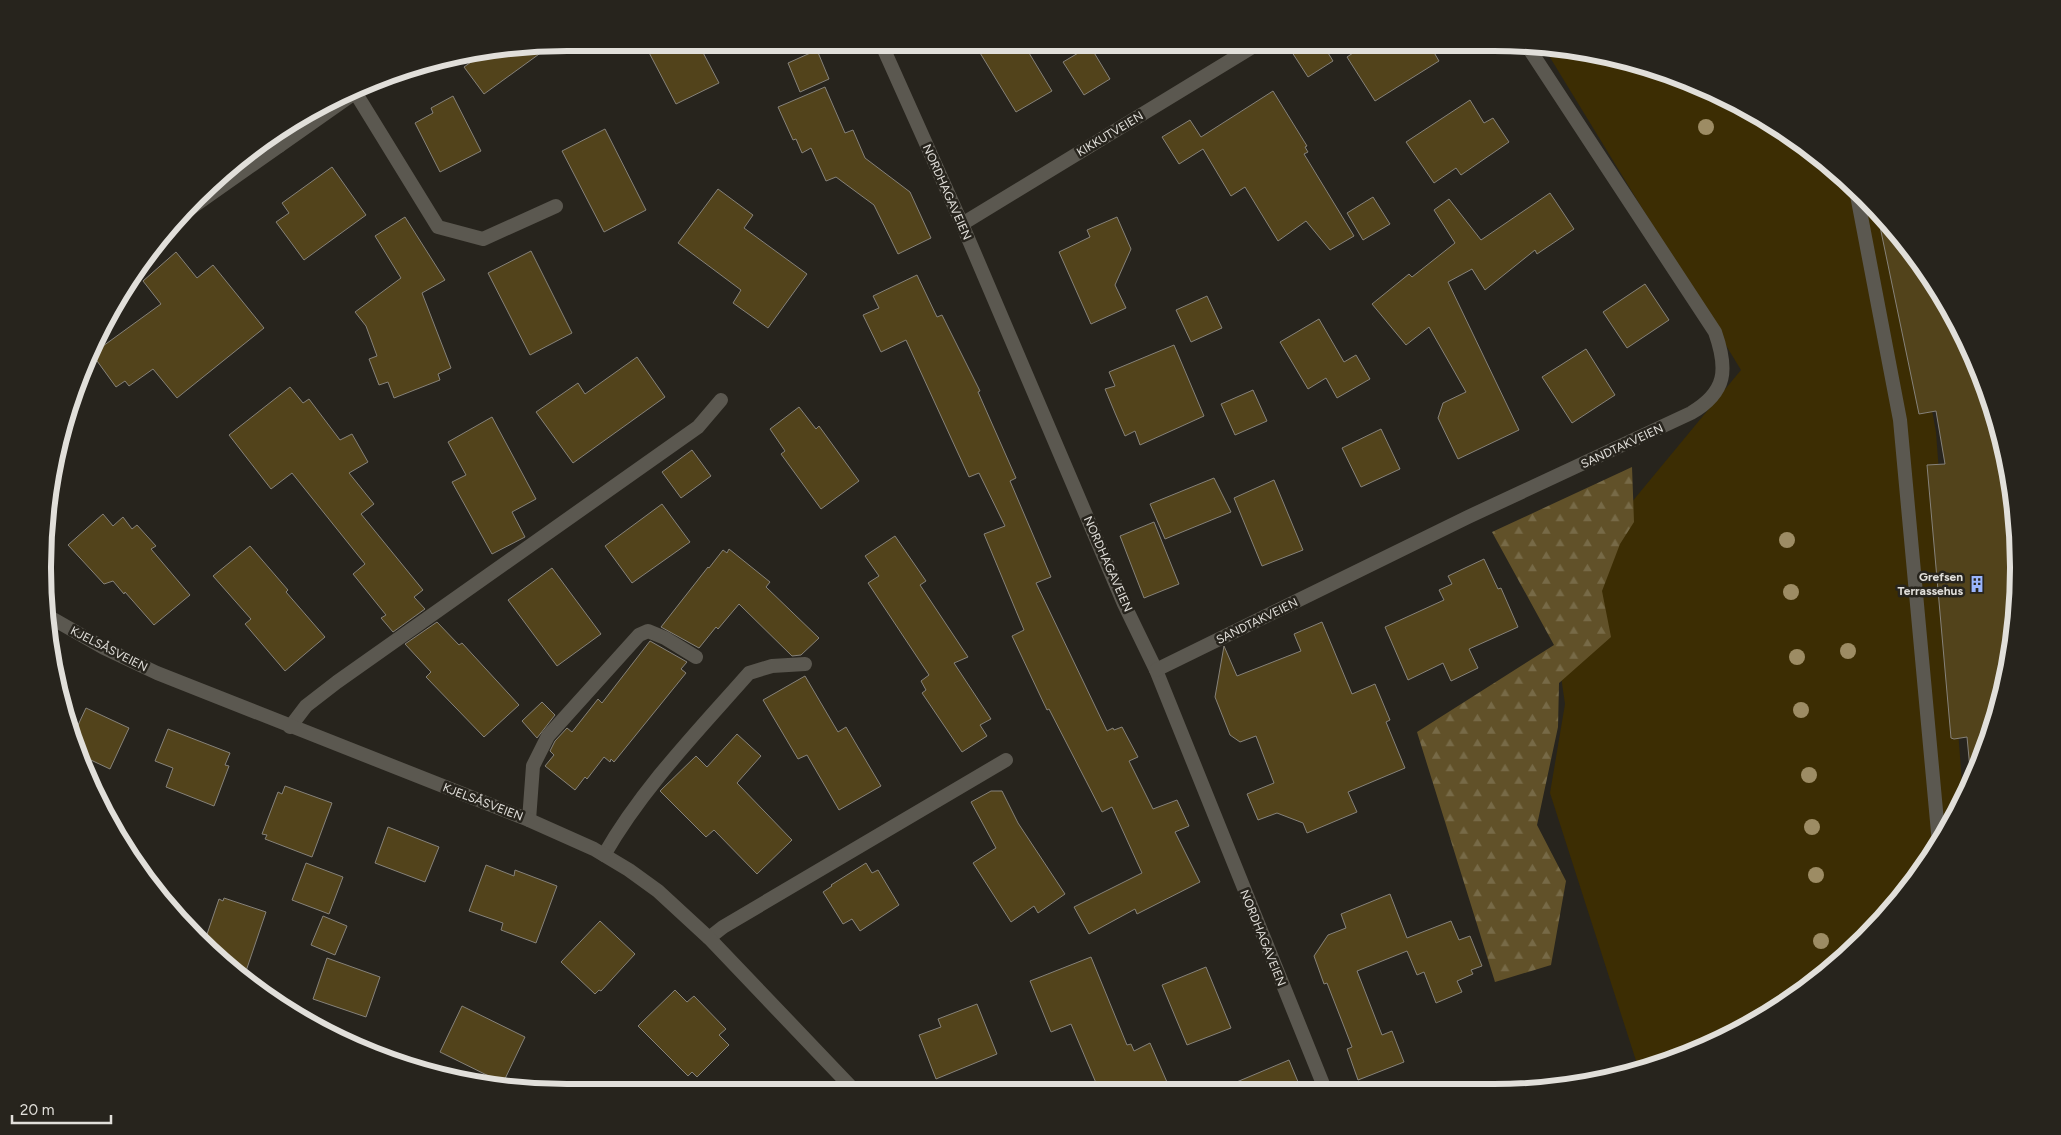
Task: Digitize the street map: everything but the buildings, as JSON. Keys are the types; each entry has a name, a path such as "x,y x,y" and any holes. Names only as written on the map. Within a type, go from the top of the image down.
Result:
{"street":[{"name":"NORDHAGAVEIEN","path":"885,51 962,224 1124,604 1156,670 1323,1084"},
{"name":"KIKKUTVEIEN","path":"962,224 1246,51"},
{"name":"SANDTAKVEIEN","path":"1156,670 1468,517 1691,413 1705,405 1717,391 1724,363 1715,332 1532,53"},
{"path":"362,94 438,227 483,239 556,206"},
{"path":"245,165 256,156"},
{"path":"1858,201 1900,420 1938,831"},
{"path":"290,727 306,706 337,682 698,427 721,400"},
{"name":"KJELSÅSVEIEN","path":"54,620 104,648 157,673 529,820 604,855 658,891 710,938 848,1084"},
{"path":"529,820 533,766 548,736 639,635 648,631 665,638 696,657"},
{"path":"604,855 617,832 648,788 749,673 772,666 805,664"},
{"path":"710,938 732,922 1006,760"}],"shaded area":[{"path":"1548,54 1594,61 1627,69 1659,79 1722,104 1752,120 1808,158 1859,202 1903,253 1936,432 1962,784 1957,796 1941,826 1903,882 1859,933 1834,956 1808,977 1752,1015 1722,1031 1691,1044 1637,1063 1550,793 1565,704 1550,601 1741,370"}],"green space":[{"path":"1632,467 1634,522 1620,544 1602,591 1611,637 1559,683 1558,727 1537,825 1566,881 1551,965 1495,982 1417,732 1554,645 1492,532"}],"place":[{"name":"Grefsen Terrassehus","path":"1977,584"}]}
